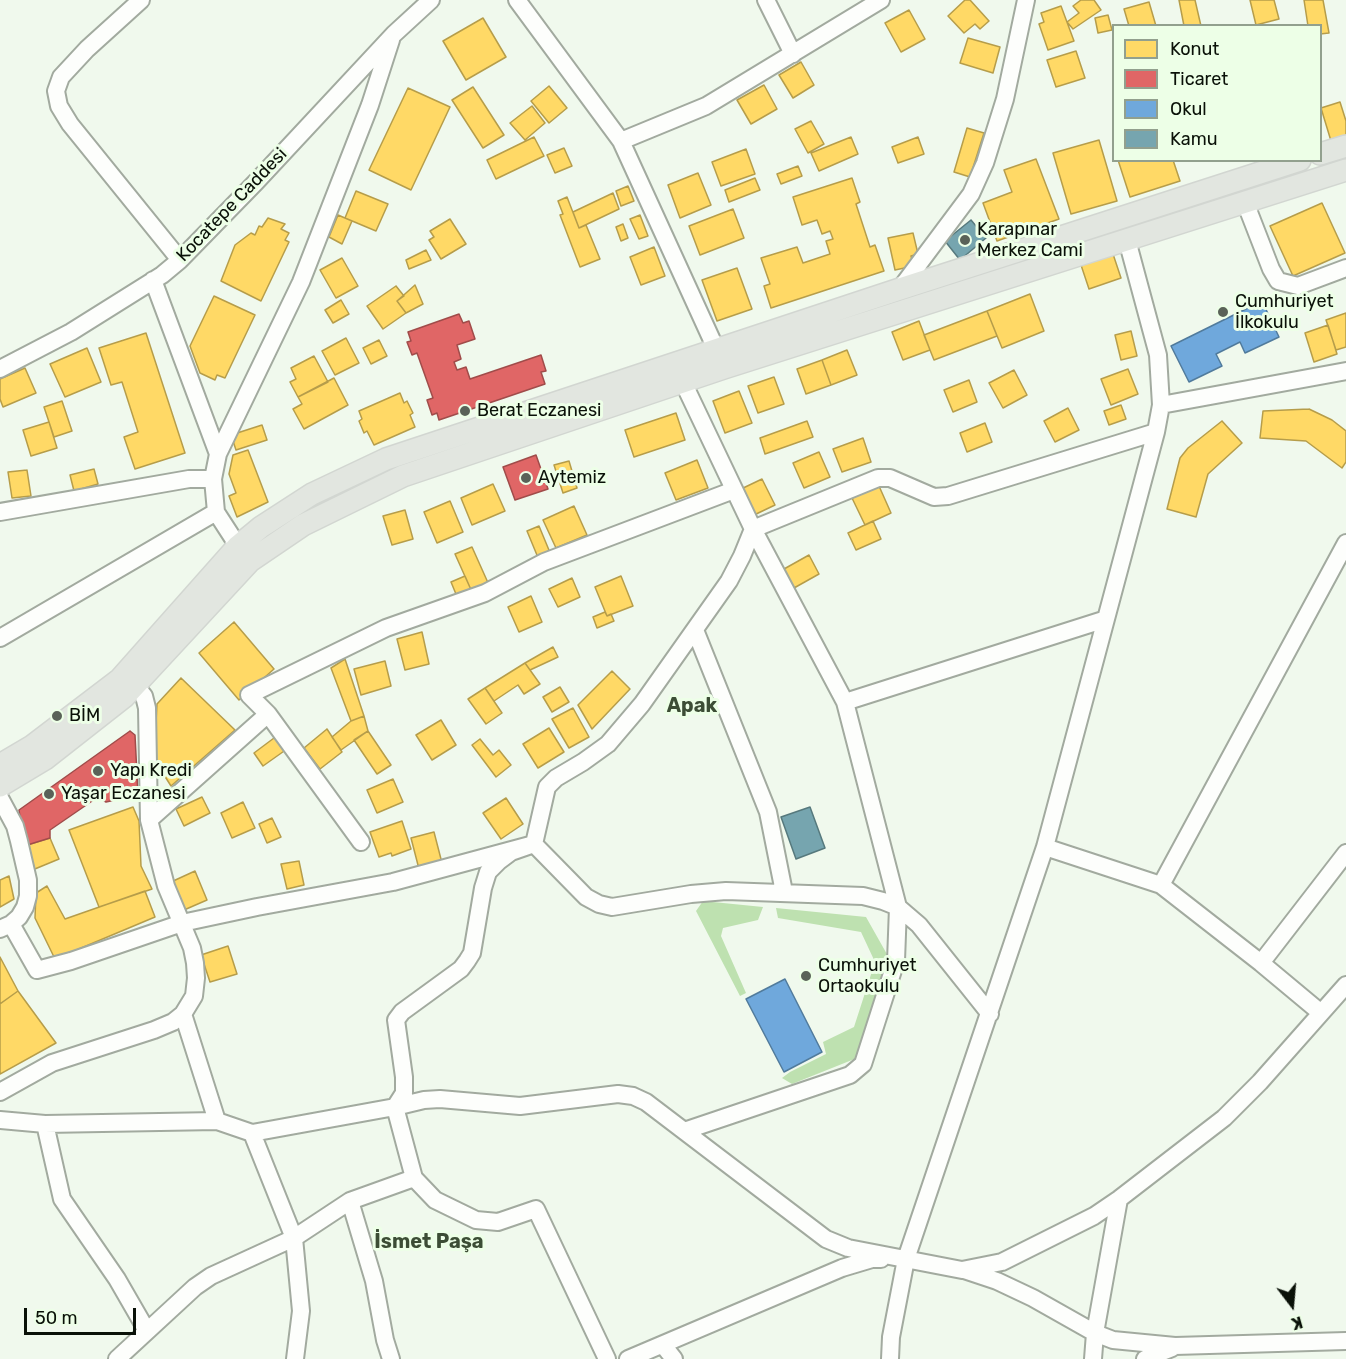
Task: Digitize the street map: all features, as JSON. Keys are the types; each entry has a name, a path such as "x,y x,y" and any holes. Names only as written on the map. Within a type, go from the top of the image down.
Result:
{"main road":[{"path":"1322,153 1346,146"},
{"path":"720,359 900,289 1294,162"},
{"path":"0,786 45,759 124,697 127,682 238,546 261,527 312,494 386,459 1127,240 1346,170"},
{"path":"0,765 127,682 250,561 303,525 403,476 678,373"}],"street":[{"path":"141,0 87,49 61,77 56,91 59,106 70,124 180,260"},
{"name":"Kocatepe Caddesi","path":"0,369 71,332 153,280 180,260 394,33 431,0"},
{"path":"517,0 621,141 720,359"},
{"path":"766,0 793,54"},
{"path":"621,141 706,106 881,0"},
{"path":"900,289 971,194 985,163 1005,99 1026,0"},
{"path":"238,546 216,512 213,479 218,454 301,282 370,105 394,33"},
{"path":"1245,202 1270,269 1278,281 1298,286 1346,268"},
{"path":"890,1359 891,1337 906,1259 1045,847 1156,432 1161,405 1158,355 1127,240"},
{"path":"153,280 218,454"},
{"path":"1161,405 1346,371"},
{"path":"678,373 753,528 845,702 898,907 896,961 863,1064 850,1075 684,1131"},
{"path":"534,844 547,787 556,778 608,744 642,704 729,581 753,528 878,478 896,480 934,497 948,496 1156,432"},
{"path":"0,512 189,479 213,479"},
{"path":"361,842 268,714 249,694 386,628 485,593 544,562 734,490"},
{"path":"0,638 216,512"},
{"path":"1161,885 1346,543"},
{"path":"845,702 1106,619"},
{"path":"695,630 768,812 784,892"},
{"path":"0,1092 52,1063 173,1022 183,1014 194,996 196,978 194,956 166,886 149,820 147,708 144,696 127,682"},
{"path":"149,820 268,714"},
{"path":"0,798 15,826 28,880 25,907 19,917 6,926 37,970 71,961 182,923 393,882 534,844"},
{"path":"534,844 586,897 599,904 612,907 726,891 863,896 883,901 898,907 919,926 990,1014"},
{"path":"534,844 511,852 488,872 483,888 472,953 467,962 461,969 402,1011 396,1020 404,1093 395,1107 414,1178 435,1200 476,1220 498,1222 536,1209 607,1359"},
{"path":"1045,847 1161,885 1262,963 1321,1013"},
{"path":"1262,963 1346,853"},
{"path":"962,1270 1002,1262 1094,1216 1119,1199 1224,1118 1260,1082 1346,985"},
{"path":"183,1014 217,1121"},
{"path":"0,1120 45,1124 217,1121 252,1133 424,1100 440,1099 497,1105 542,1105 603,1094 618,1094 646,1102 826,1239 848,1248 962,1270 997,1281 1034,1298 1095,1333 1113,1340 1175,1346 1346,1341"},
{"path":"45,1124 62,1199 117,1279 147,1331"},
{"path":"252,1133 294,1238 301,1311 295,1359"},
{"path":"117,1359 195,1287 211,1276 294,1238 350,1201 414,1178"},
{"path":"1093,1359 1095,1333 1119,1199"},
{"path":"350,1201 374,1281 385,1340 392,1359"},
{"path":"628,1359 842,1268 872,1259 906,1259"},
{"path":"663,1345 674,1359"},
{"path":"1145,1359 1175,1346"}],"green space":[{"path":"703,901 763,907 758,920 723,928 721,936 746,993 740,996 696,911"},
{"path":"776,908 866,917 888,956 857,1058 792,1084 782,1078 826,1054 823,1042 854,1027 875,962 861,932 778,918"}],"building: Konut":[{"path":"965,0 970,0 989,21 980,29 975,24 964,33 948,16"},
{"path":"1081,0 1094,0 1101,10 1073,29 1067,22 1079,13 1073,6"},
{"path":"1179,0 1195,0 1201,24 1184,24"},
{"path":"1250,0 1274,0 1279,19 1256,24"},
{"path":"1304,0 1323,0 1329,33 1322,34 1322,24 1308,24"},
{"path":"1149,2 1155,24 1128,24 1124,9"},
{"path":"1061,6 1074,41 1048,50 1039,24 1044,22 1041,13"},
{"path":"909,10 925,39 901,52 885,23"},
{"path":"1108,15 1112,30 1098,33 1095,18"},
{"path":"483,18 506,57 466,80 443,41"},
{"path":"968,38 1000,47 993,73 960,63"},
{"path":"1076,51 1085,78 1056,87 1047,60"},
{"path":"801,62 814,85 793,98 779,75"},
{"path":"764,85 777,109 751,124 737,100"},
{"path":"549,86 567,108 549,123 531,101"},
{"path":"473,87 504,135 483,148 452,100"},
{"path":"408,88 450,107 411,190 369,170"},
{"path":"1340,102 1346,121 1346,136 1331,141 1322,108"},
{"path":"532,106 545,123 525,140 510,123"},
{"path":"811,121 824,144 808,153 795,129"},
{"path":"967,128 984,133 970,177 954,172"},
{"path":"534,137 544,156 496,179 487,160"},
{"path":"851,137 858,154 819,171 811,153"},
{"path":"918,137 924,154 898,163 892,147"},
{"path":"1099,140 1117,201 1071,214 1053,153"},
{"path":"564,148 572,166 555,173 547,155"},
{"path":"746,149 755,174 721,186 712,162"},
{"path":"1036,159 1059,219 997,241 983,203 1012,192 1004,170"},
{"path":"1119,162 1174,162 1180,181 1130,197"},
{"path":"798,166 802,176 781,184 777,174"},
{"path":"698,173 711,205 680,218 668,185"},
{"path":"755,178 760,190 729,202 725,190"},
{"path":"852,178 860,202 856,204 870,247 875,245 884,271 771,308 764,286 770,284 761,258 797,247 803,263 830,254 826,241 833,239 830,231 822,234 817,220 802,225 793,197"},
{"path":"628,186 634,201 621,206 616,191"},
{"path":"356,191 388,204 376,231 345,218"},
{"path":"613,193 619,209 579,228 573,212"},
{"path":"567,197 579,228 586,225 600,259 580,267 560,215 563,214 558,201"},
{"path":"1322,203 1345,253 1293,276 1270,226"},
{"path":"733,209 744,238 700,255 689,226"},
{"path":"338,215 352,221 342,244 329,237"},
{"path":"640,215 648,236 639,239 630,219"},
{"path":"268,218 285,224 281,229 289,233 285,240 289,242 261,301 221,281 235,245 251,233 255,235 259,226 262,227"},
{"path":"450,219 466,244 441,259 429,240 434,237 430,231"},
{"path":"623,224 628,238 621,241 616,227"},
{"path":"913,233 918,254 911,256 914,266 895,270 888,238"},
{"path":"654,247 665,276 641,285 630,257"},
{"path":"426,250 431,260 409,269 406,260"},
{"path":"1113,254 1121,278 1089,289 1081,265"},
{"path":"342,258 358,286 336,298 320,270"},
{"path":"737,268 752,309 717,321 702,280"},
{"path":"415,285 423,304 406,313 397,301"},
{"path":"396,286 404,296 397,301 406,313 383,329 367,306"},
{"path":"1030,294 1044,331 1002,348 987,311"},
{"path":"214,296 255,315 225,378 217,375 215,380 200,373 190,346"},
{"path":"341,300 349,314 333,323 325,310"},
{"path":"987,311 997,336 934,360 924,335"},
{"path":"1346,313 1346,347 1336,350 1326,320"},
{"path":"919,321 930,350 903,360 892,332"},
{"path":"1328,325 1337,354 1314,362 1305,333"},
{"path":"1131,331 1137,356 1121,360 1115,335"},
{"path":"146,333 185,453 135,469 124,437 138,432 122,382 111,385 99,348"},
{"path":"346,338 359,363 335,375 322,351"},
{"path":"379,340 387,356 371,364 363,348"},
{"path":"87,348 101,382 65,397 50,364"},
{"path":"847,350 857,375 831,385 822,360"},
{"path":"314,356 328,382 298,397 290,382 296,379 291,368"},
{"path":"822,360 831,385 806,394 797,369"},
{"path":"25,368 36,393 3,407 0,399 0,379"},
{"path":"1128,369 1138,394 1111,405 1101,379"},
{"path":"1014,370 1027,395 1003,408 989,383"},
{"path":"774,377 784,404 758,413 748,386"},
{"path":"334,378 348,405 304,429 293,409 302,404 298,397"},
{"path":"969,380 977,402 953,412 944,390"},
{"path":"739,391 752,423 725,433 713,401"},
{"path":"400,393 404,403 407,401 413,413 410,415 415,427 374,445 367,431 364,433 359,421 362,419 359,411"},
{"path":"62,401 72,431 54,437 44,407"},
{"path":"1121,405 1126,419 1109,425 1104,411"},
{"path":"1068,408 1079,430 1055,442 1044,421"},
{"path":"1309,409 1332,420 1346,431 1346,462 1342,468 1306,441 1260,438 1263,411"},
{"path":"676,413 685,440 634,457 625,430"},
{"path":"807,421 813,437 765,454 760,438"},
{"path":"1222,421 1242,443 1208,474 1196,517 1167,509 1180,458 1188,448"},
{"path":"49,422 57,448 31,456 23,430"},
{"path":"985,423 992,442 967,452 960,433"},
{"path":"262,425 267,440 236,450 231,435"},
{"path":"863,438 871,462 842,472 833,449"},
{"path":"248,450 268,502 237,517 229,496 236,493 229,474 233,455"},
{"path":"819,452 830,477 804,488 793,463"},
{"path":"697,460 708,488 676,500 665,473"},
{"path":"569,461 577,488 563,493 554,465"},
{"path":"94,469 98,484 74,491 70,475"},
{"path":"27,470 31,496 12,498 8,472"},
{"path":"762,479 775,505 752,516 739,490"},
{"path":"493,484 505,511 472,525 461,498"},
{"path":"879,486 891,513 865,525 852,498"},
{"path":"450,501 463,532 437,543 424,512"},
{"path":"574,506 587,535 556,548 543,520"},
{"path":"405,510 413,539 392,545 383,516"},
{"path":"873,521 881,539 856,550 848,533"},
{"path":"539,526 551,555 539,560 527,531"},
{"path":"472,547 489,585 472,592 455,554"},
{"path":"809,555 819,574 794,588 784,569"},
{"path":"465,576 472,592 458,599 451,582"},
{"path":"621,576 633,606 607,616 595,587"},
{"path":"572,578 580,597 558,607 549,589"},
{"path":"531,596 542,622 519,632 508,607"},
{"path":"605,612 607,616 611,614 614,621 597,628 593,617"},
{"path":"234,622 274,669 239,700 199,653"},
{"path":"422,632 429,664 405,670 397,639"},
{"path":"553,647 558,657 530,670 525,663"},
{"path":"345,659 364,716 351,721 331,668"},
{"path":"385,661 391,686 361,695 354,669"},
{"path":"525,663 540,684 524,694 518,685 494,701 485,688"},
{"path":"612,671 630,689 592,729 578,705"},
{"path":"181,678 235,730 171,786 154,759 157,704"},
{"path":"560,687 569,702 552,712 543,697"},
{"path":"485,688 502,713 486,724 468,699"},
{"path":"573,708 589,737 569,748 552,719"},
{"path":"364,716 368,731 341,750 332,737 351,721"},
{"path":"441,720 456,745 432,760 416,735"},
{"path":"549,728 564,752 538,768 523,744"},
{"path":"327,729 342,752 320,769 304,748"},
{"path":"368,731 391,765 377,774 354,740"},
{"path":"278,735 287,749 263,766 254,753"},
{"path":"480,739 493,755 499,750 511,765 496,777 472,745"},
{"path":"393,779 403,802 377,813 367,790"},
{"path":"202,797 210,813 184,826 176,809"},
{"path":"506,798 523,824 501,839 483,813"},
{"path":"243,802 255,828 232,838 221,813"},
{"path":"133,807 139,821 141,866 152,889 99,907 69,830"},
{"path":"272,818 281,837 267,843 259,824"},
{"path":"402,821 411,849 392,856 391,853 379,857 370,832"},
{"path":"434,832 442,863 419,869 411,838"},
{"path":"50,838 59,859 30,871 24,846"},
{"path":"299,861 304,885 287,889 281,864"},
{"path":"195,871 207,900 184,910 171,882"},
{"path":"9,876 14,899 0,907 0,880"},
{"path":"47,886 65,919 145,891 155,917 55,959 35,918 36,893"},
{"path":"228,946 237,974 210,982 201,955"},
{"path":"0,957 18,991 0,1004"},
{"path":"18,991 56,1043 0,1074 0,1004"}],"building: Ticaret":[{"path":"459,314 463,323 469,321 475,339 457,345 461,359 454,362 457,370 466,367 470,379 541,355 546,371 541,372 545,384 439,420 437,413 432,415 427,400 433,398 417,353 412,355 407,342 411,341 408,332"},
{"path":"536,455 548,489 515,500 503,467"},
{"path":"130,731 135,735 138,795 106,802 98,797 50,830 50,838 24,846 19,810"}],"building: Okul":[{"path":"1262,301 1279,337 1245,353 1240,342 1216,354 1222,366 1189,382 1171,346"},
{"path":"785,979 822,1052 784,1072 746,999"}],"building: Kamu":[{"name":"Karapınar Merkez Cami","path":"971,220 986,238 960,260 945,241"},
{"path":"810,807 825,848 796,859 781,817"}],"place":[{"name":"Karapınar Merkez Cami","path":"965,240"},
{"name":"Cumhuriyet İlkokulu","path":"1223,312"},
{"name":"Berat Eczanesi","path":"465,411"},
{"name":"Aytemiz","path":"526,478"},
{"name":"BİM","path":"57,716"},
{"name":"Yapı Kredi","path":"98,771"},
{"name":"Yaşar Eczanesi","path":"49,794"},
{"name":"Cumhuriyet Ortaokulu","path":"806,976"}],"district":[{"name":"Apak","path":"692,706"},
{"name":"İsmet Paşa","path":"429,1242"}]}
